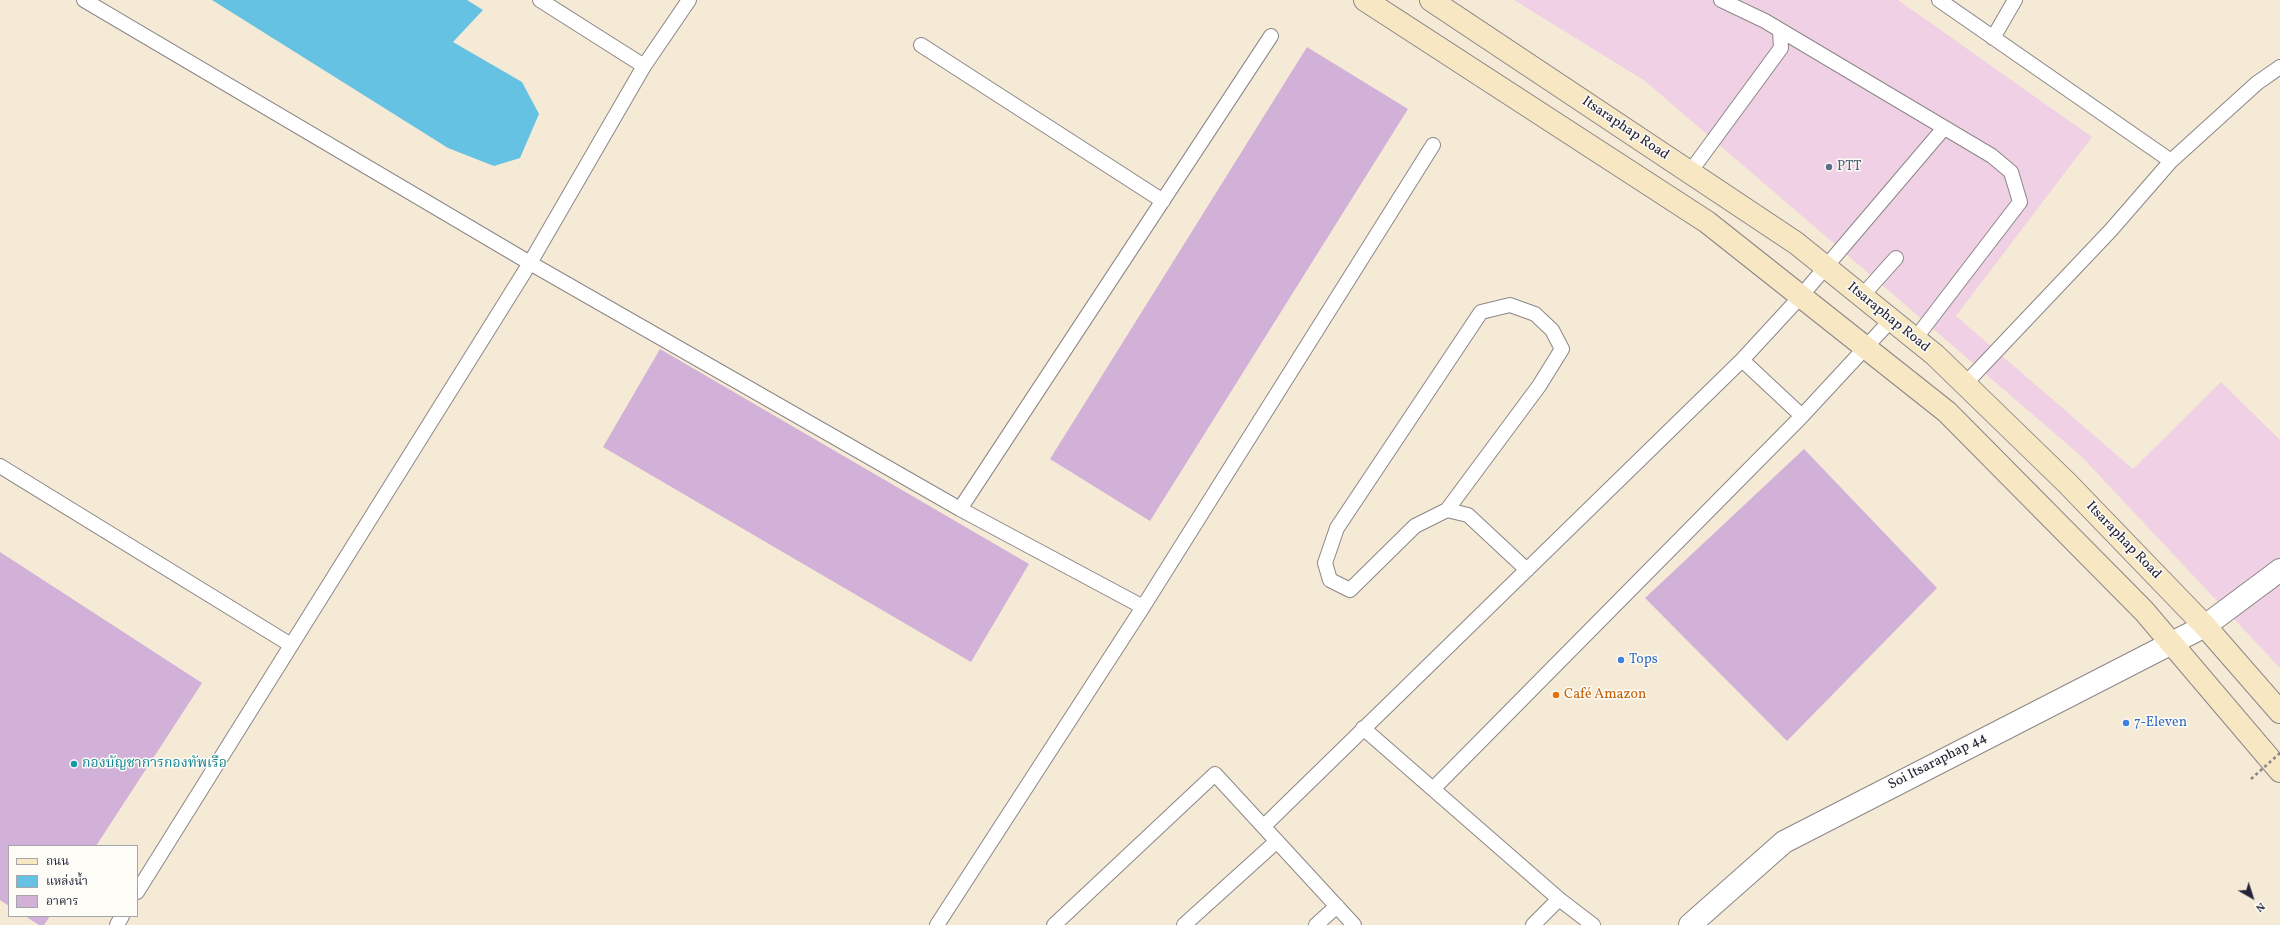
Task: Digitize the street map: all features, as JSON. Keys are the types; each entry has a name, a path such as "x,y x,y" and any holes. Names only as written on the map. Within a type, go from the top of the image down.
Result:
{"main road":[{"path":"1365,0 1707,222 1947,412 2144,611 2280,772"},
{"name":"Itsaraphap Road","path":"1431,0 1796,243 1915,339 1965,384 2067,483 2205,626 2280,712"}],"street":[{"name":"Soi Itsaraphap 44","path":"1690,925 1784,842 1829,817 2173,644 2205,626 2280,570"}],"lane":[{"path":"84,0 530,263 960,509 1143,607"},
{"path":"540,0 644,66"},
{"path":"138,890 530,263 644,66 689,0"},
{"path":"1721,0 1780,30 1992,156 2011,172 2020,202 1915,339"},
{"path":"1939,0 2171,161"},
{"path":"1993,38 2015,0"},
{"path":"1690,172 1781,48 1780,30"},
{"path":"960,509 1271,36"},
{"path":"922,45 1163,201"},
{"path":"1965,384 2111,230 2171,161 2257,83 2280,66"},
{"path":"1264,826 1742,360 1801,296 1944,128"},
{"path":"937,925 1143,607 1433,145"},
{"path":"1862,296 1896,258"},
{"path":"1447,510 1539,386 1562,349 1552,330 1535,314 1510,305 1481,312 1338,528 1324,564 1330,580 1350,590 1415,526 1447,510 1468,515 1527,570"},
{"path":"1433,789 1802,416 1891,320"},
{"path":"1742,360 1802,416"},
{"path":"0,466 291,645"},
{"path":"1363,728 1559,899 1593,925"},
{"path":"1054,925 1215,774 1354,925"},
{"path":"1184,925 1277,841"},
{"path":"1533,925 1559,899"},
{"path":"1316,925 1337,906"}],"path":[{"path":"2251,779 2280,753"}],"shaded area":[{"path":"1514,0 1898,0 2092,137 1956,316 2133,469 2221,382 2280,440 2280,668 2081,456 1645,81"}],"water":[{"path":"212,0 467,0 483,10 453,42 522,82 539,114 520,158 494,166 448,148"}],"building":[{"path":"1307,47 1408,109 1150,521 1050,459"},
{"path":"660,349 1029,564 971,662 603,447"},
{"path":"1804,449 1937,588 1787,741 1645,598"},
{"name":"กองบัญชาการกองทัพเรือ","path":"0,552 202,683 97,845 8,845 8,905 0,900"},
{"path":"27,917 49,917 44,925 39,925"}],"place":[{"name":"PTT","path":"1829,167"},
{"name":"Tops","path":"1621,660"},
{"name":"Café Amazon","path":"1556,695"},
{"name":"7-Eleven","path":"2126,723"},
{"name":"กองบัญชาการกองทัพเรือ","path":"74,764"}]}
